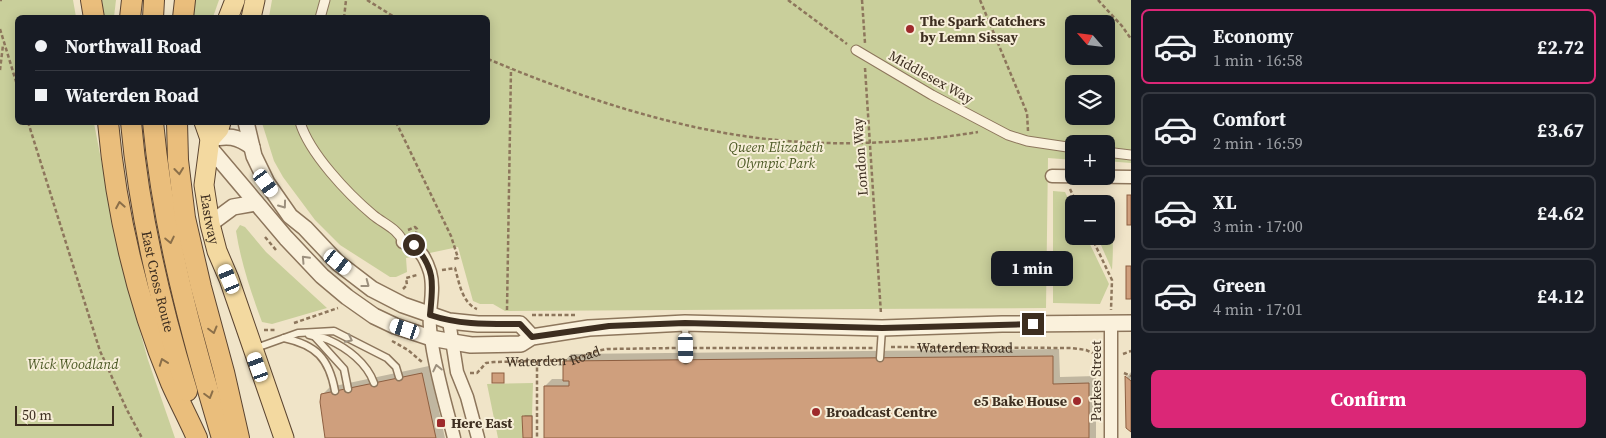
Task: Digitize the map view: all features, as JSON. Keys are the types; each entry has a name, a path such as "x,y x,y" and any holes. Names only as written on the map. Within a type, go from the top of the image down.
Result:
{"highway":[{"path":"91,0 94,15"},
{"path":"130,15 132,0"},
{"path":"153,15 154,0"},
{"path":"183,15 185,0"},
{"path":"108,125 124,231 140,293 171,383 199,438"},
{"name":"East Cross Route","path":"131,125 134,157 150,254 199,438"},
{"name":"East Cross Route","path":"154,125 161,189 169,235 197,352 222,438"},
{"path":"177,125 178,160 185,218 239,438"}],"main road":[{"path":"229,15 235,0"},
{"path":"252,15 255,0"},
{"name":"Eastway","path":"220,125 219,129 208,137 204,185 210,224 217,251 229,279 284,438"}],"street":[{"path":"321,15 325,0"},
{"name":"Middlesex Way","path":"856,50 932,95 1008,134 1027,141 1065,147"},
{"name":"Waterden Road","path":"247,125 252,147 266,183 290,216 305,228 338,262 380,294 403,306 449,321 478,324 520,324 532,337"},
{"path":"301,125 308,142 343,185 375,217 400,233 404,242 414,245 426,262 433,283 430,315 431,338 454,438"},
{"path":"208,137 231,137 241,140 252,147"},
{"name":"Waterden Road","path":"208,137 256,203 322,276 347,298 374,316 431,338 471,345 521,344 532,337 609,326 685,323 881,321 1002,324 1111,318 1131,323"},
{"path":"1115,153 1131,155"},
{"path":"1052,176 1131,177"},
{"path":"210,224 233,207 256,203"},
{"name":"Parkes Street","path":"1111,318 1111,438"},
{"path":"449,321 458,372 478,438"}],"lane":[{"path":"880,358 881,321"},
{"path":"685,323 686,360"},
{"path":"252,349 298,333 334,331 387,358 396,367 399,377"},
{"path":"298,333 328,339 363,363 374,383"},
{"path":"314,336 344,369 348,389"},
{"path":"282,338 302,342 312,348 323,359 333,382 335,392"}],"path":[{"path":"344,15 346,0"},
{"path":"367,0 391,15"},
{"path":"788,0 856,50"},
{"name":"London Way","path":"862,0 881,321"},
{"path":"980,0 1027,113 1027,141"},
{"path":"1098,0 1122,26 1131,39"},
{"path":"0,28 15,79"},
{"path":"0,70 3,43"},
{"path":"490,61 582,95 637,111 712,131 788,141 869,142 938,138 978,132 990,125"},
{"path":"508,315 507,246 511,69"},
{"path":"29,125 100,351 142,438"},
{"path":"397,125 451,236 458,258 453,260"},
{"path":"1096,245 1112,280 1111,318"},
{"path":"448,269 455,268 465,299 470,306 482,310"},
{"path":"396,291 402,291 407,284 406,278 413,276"},
{"path":"289,325 342,306"},
{"path":"264,330 272,331 280,328"},
{"path":"386,337 408,350 422,362"},
{"name":"Waterden Road","path":"889,347 1072,348 1086,350 1099,356"},
{"name":"Waterden Road","path":"463,373 477,373 486,363 494,362 572,360 607,349 669,348"},
{"path":"692,348 870,348"},
{"path":"537,360 537,438"},
{"path":"1124,373 1131,376"}],"green space":[{"name":"Wick Woodland","path":"0,0 73,0 76,15 15,15 15,125 94,125 121,263 148,360 175,438 0,438"},
{"path":"102,0 116,0 114,15 104,15"},
{"path":"193,0 219,0 214,15 191,15"},
{"name":"Queen Elizabeth Olympic Park","path":"272,0 1131,0 1131,163 1115,162 1115,135 1065,135 1065,159 1048,158 1046,308 505,311 493,304 480,304 473,301 458,247 406,258 407,272 396,277 390,277 340,245 315,220 283,177 274,161 263,125 490,125 490,15 269,15"},
{"path":"1053,191 1065,192 1066,195 1065,245 1090,245 1109,284 1100,304 1053,303"},
{"path":"240,225 245,227 266,252 327,308 272,324 262,322 241,255 236,231"},
{"path":"1101,245 1113,245 1112,270"},
{"path":"533,383 532,416 522,416 523,438 498,438 487,384"}],"building":[{"path":"1127,195 1131,195 1131,225 1127,225"},
{"path":"1126,266 1131,266 1131,299 1126,299"},
{"name":"Broadcast Centre","path":"1053,356 1053,384 1089,383 1089,438 544,438 544,386 569,386 569,381 563,381 563,361"},
{"path":"422,373 436,438 325,438 320,402 321,394"},
{"path":"492,373 504,373 504,383 492,383"},
{"path":"1125,376 1131,381 1131,432 1126,428"},
{"path":"522,416 532,416 532,438 523,438"}],"place":[{"name":"The Spark Catchers by Lemn Sissay","path":"910,29"},
{"name":"e5 Bake House","path":"1077,401"},
{"name":"Broadcast Centre","path":"816,412"},
{"name":"Here East","path":"441,423"}],"route":[{"path":"414,245 426,262 433,283 430,315 449,321 465,323 520,324 532,337 609,326 685,323 882,328 1033,324"}]}
